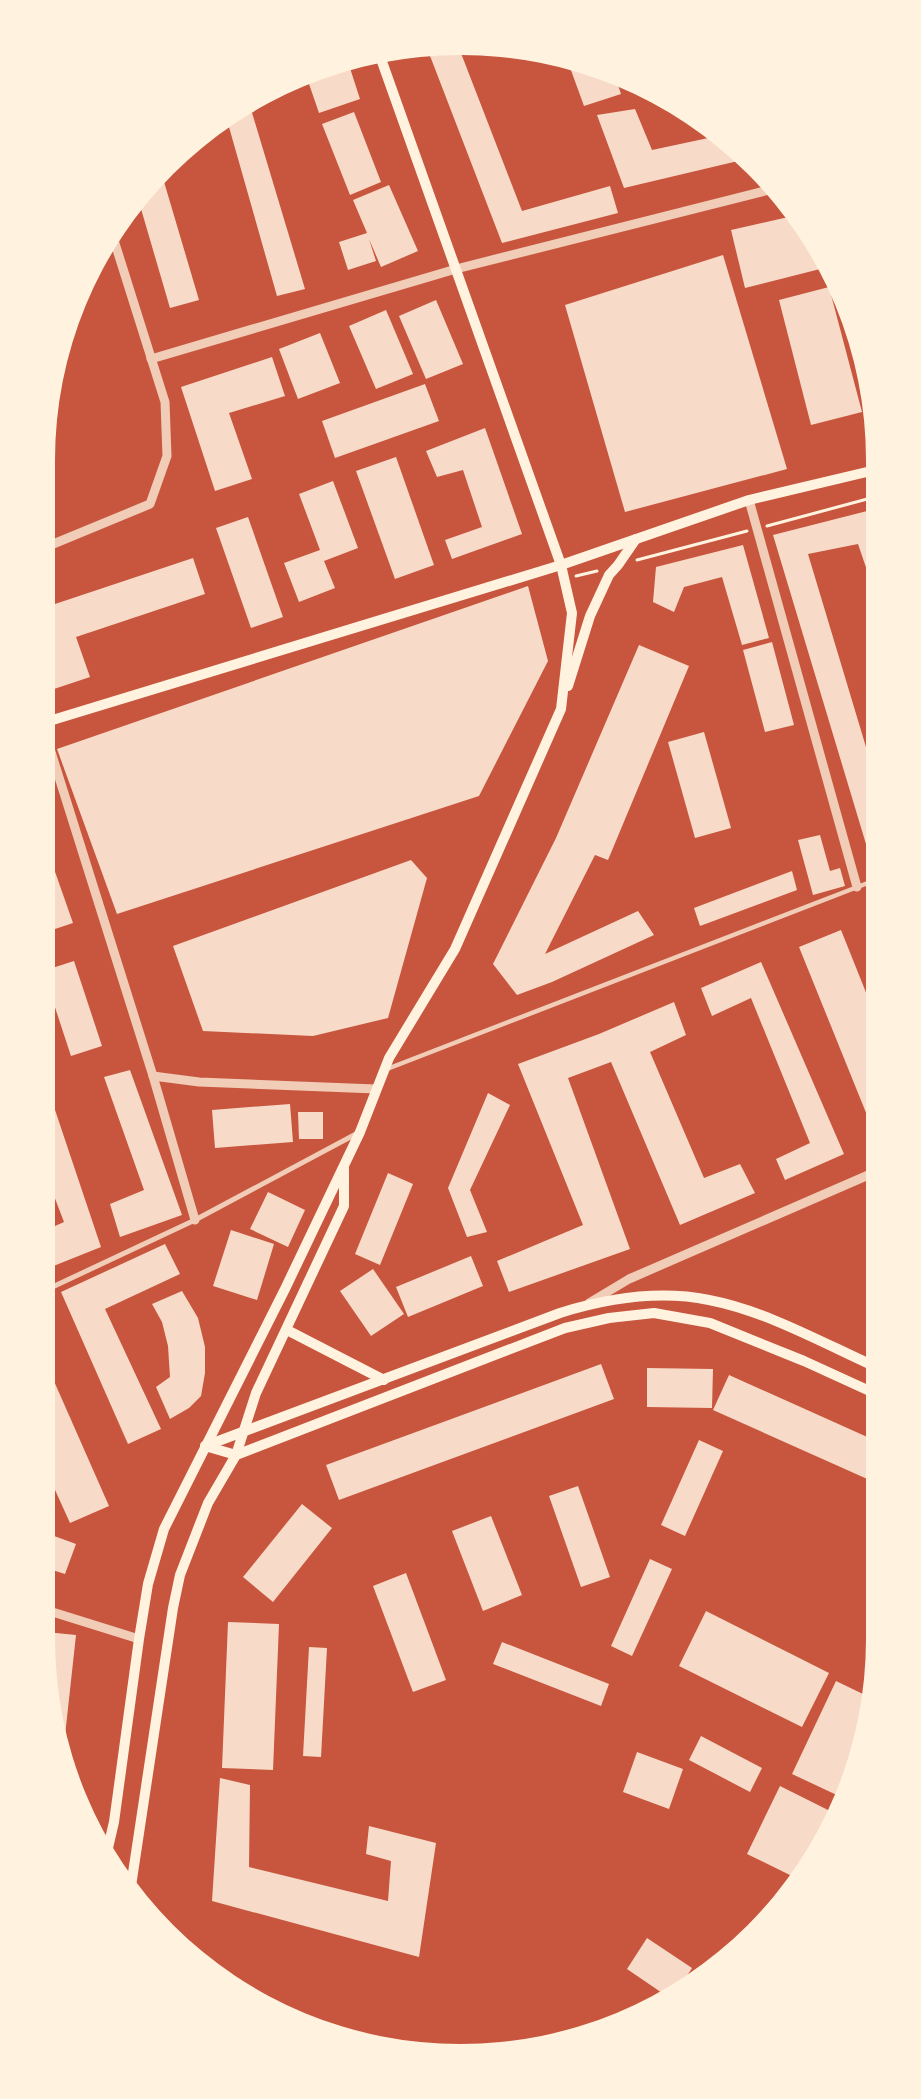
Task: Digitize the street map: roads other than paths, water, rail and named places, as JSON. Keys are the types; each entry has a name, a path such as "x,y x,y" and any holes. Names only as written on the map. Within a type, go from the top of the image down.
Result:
{"main road":[{"path":"382,63 561,565 572,613 561,709"},
{"path":"55,719 561,565 749,500 866,472"},
{"path":"109,1841 114,1822 138,1639 148,1584 164,1529 344,1167 389,1058 455,949 561,709 590,616 609,575 636,539"},
{"path":"132,1876 180,1575 208,1503 236,1455 256,1394 344,1206 344,1167"},
{"path":"205,1446 586,1305 640,1296 670,1295 708,1299 733,1305 784,1325 866,1362"},
{"path":"205,1446 236,1455 565,1328 609,1318 654,1313 710,1323 804,1361 866,1389"},
{"path":"287,1330 384,1380"}],"street":[{"path":"151,359 456,269 763,191"},
{"path":"55,543 150,504 167,456 165,402 117,246"},
{"path":"749,500 857,887"},
{"path":"55,765 153,1076 195,1220"},
{"path":"384,1070 866,883"},
{"path":"153,1076 199,1082 376,1089"},
{"path":"55,1286 195,1220 360,1132"},
{"path":"586,1305 629,1279 866,1176"},
{"path":"55,1613 138,1639"}]}
